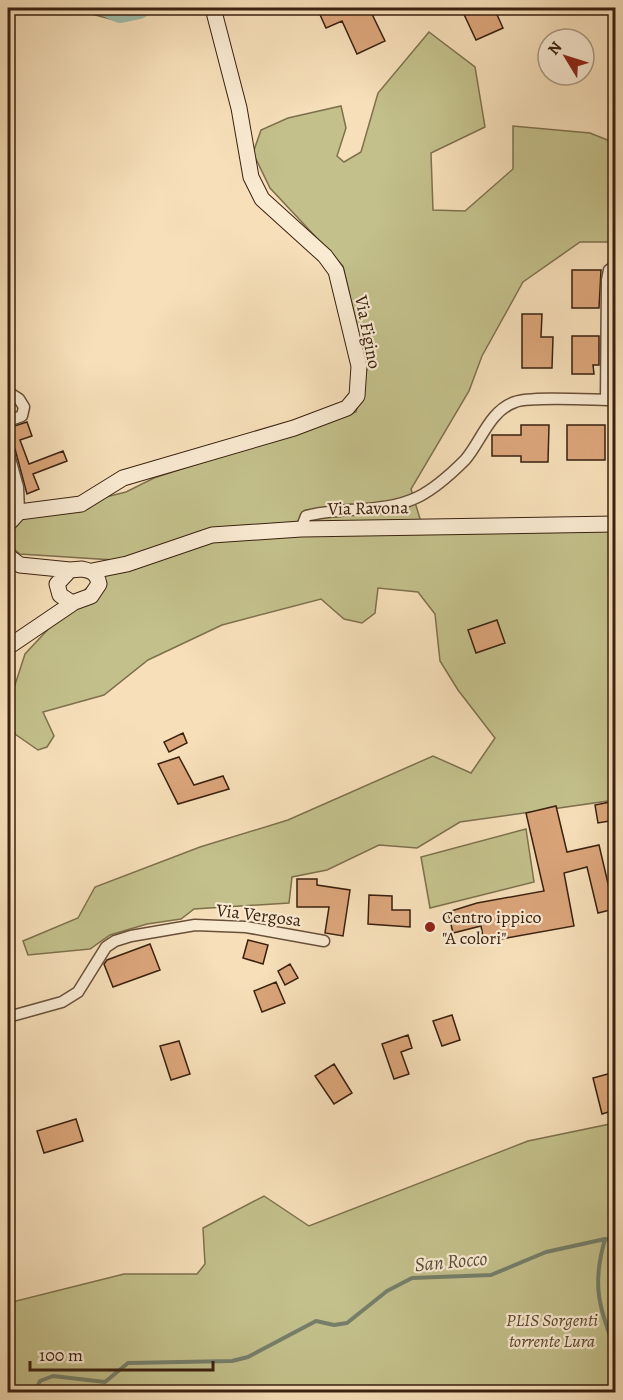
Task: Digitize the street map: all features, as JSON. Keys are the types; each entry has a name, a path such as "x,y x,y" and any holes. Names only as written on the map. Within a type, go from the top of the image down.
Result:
{"street":[{"name":"Via Figino","path":"19,512 81,504 123,478 294,428 347,408 357,396 359,366 336,271 325,256 262,199 251,177 239,108 213,8"},
{"path":"301,529 306,516 365,510 404,502 423,494 440,483 466,459 483,431 501,411 516,402 611,400 611,316 607,280 609,270 615,265"},
{"path":"8,392 19,399 24,407 21,416 8,421"},
{"path":"8,451 18,487 19,512 8,524"},
{"name":"Via Ravona","path":"96,578 127,564 213,535 301,529 615,524"},
{"path":"8,556 20,565 46,569 82,569 96,578 91,596 73,603 8,647"},
{"path":"46,569 60,595 73,603"},
{"path":"35,627 58,588 59,579 70,570"},
{"name":"Via Vergosa","path":"8,1017 63,1002 78,992 106,947 115,940 195,925 246,927 324,941"}],"green space":[{"path":"69,8 147,8 114,20"},
{"path":"429,32 475,67 485,127 431,153 433,210 465,211 513,169 513,126 590,133 615,143 615,242 580,242 523,282 482,356 469,391 411,489 421,522 615,517 615,800 460,822 417,848 379,845 327,870 292,877 289,903 194,909 181,919 147,924 110,935 90,949 28,955 23,941 78,918 95,887 200,847 288,820 433,756 471,773 495,738 458,690 440,661 435,614 418,592 378,588 375,613 362,623 344,619 321,599 222,625 148,660 104,695 43,712 54,736 47,747 38,750 15,734 11,715 11,697 25,654 113,560 20,554 9,545 14,527 24,517 126,492 154,478 356,412 367,369 343,266 270,188 253,153 261,130 288,118 341,106 346,128 337,156 344,162 361,152 378,93"},
{"path":"526,829 534,882 430,908 421,857"},
{"name":"PLIS Sorgenti torrente Lura","path":"615,1123 615,1392 8,1392 8,1303 124,1274 197,1274 205,1264 203,1228 264,1196 309,1226 528,1141"}],"building":[{"path":"317,8 369,8 385,41 357,54 342,21 326,28"},
{"path":"461,8 494,8 503,28 476,40"},
{"path":"572,270 601,270 599,308 572,308"},
{"path":"522,314 542,314 541,337 553,337 552,368 522,368"},
{"path":"572,336 599,336 599,365 593,365 594,374 572,374"},
{"path":"27,422 32,436 20,440 29,464 63,451 67,461 33,474 39,489 27,494 15,449 8,443 8,428"},
{"path":"521,425 549,425 548,462 521,462 521,456 492,456 492,435 521,435"},
{"path":"567,425 605,425 605,460 567,460"},
{"path":"497,620 505,643 476,653 468,630"},
{"path":"183,733 187,743 169,752 164,742"},
{"path":"179,757 194,785 223,776 229,789 178,804 158,764"},
{"path":"615,801 615,820 598,823 595,805"},
{"path":"556,806 567,852 599,845 614,909 598,913 587,867 564,873 574,926 484,942 481,926 453,933 448,912 477,903 544,891 526,813"},
{"path":"297,879 317,879 317,885 350,890 343,936 325,933 329,907 297,907"},
{"path":"369,895 392,896 392,910 410,910 410,927 368,924"},
{"path":"248,940 268,945 263,964 243,958"},
{"path":"150,944 160,970 113,987 104,964 107,960"},
{"path":"290,964 298,978 285,985 278,971"},
{"path":"276,982 285,1003 262,1012 254,991"},
{"path":"452,1015 460,1040 442,1046 433,1021"},
{"path":"408,1035 412,1048 401,1052 409,1074 394,1079 382,1044"},
{"path":"179,1041 190,1074 171,1080 160,1046"},
{"path":"334,1064 352,1093 334,1104 315,1076"},
{"path":"615,1072 615,1110 602,1114 593,1078"},
{"path":"76,1119 83,1141 44,1153 37,1131"}],"waterway":[{"path":"111,8 120,12 139,8"},
{"path":"605,1239 599,1271 599,1297 616,1353"},
{"name":"San Rocco","path":"35,1392 40,1381 53,1376 105,1382 128,1363 232,1361 248,1357 316,1321 334,1325 347,1323 387,1291 412,1278 491,1275 546,1252 605,1239 616,1240"}],"place":[{"name":"Centro ippico \"A colori\"","path":"430,927"}]}
